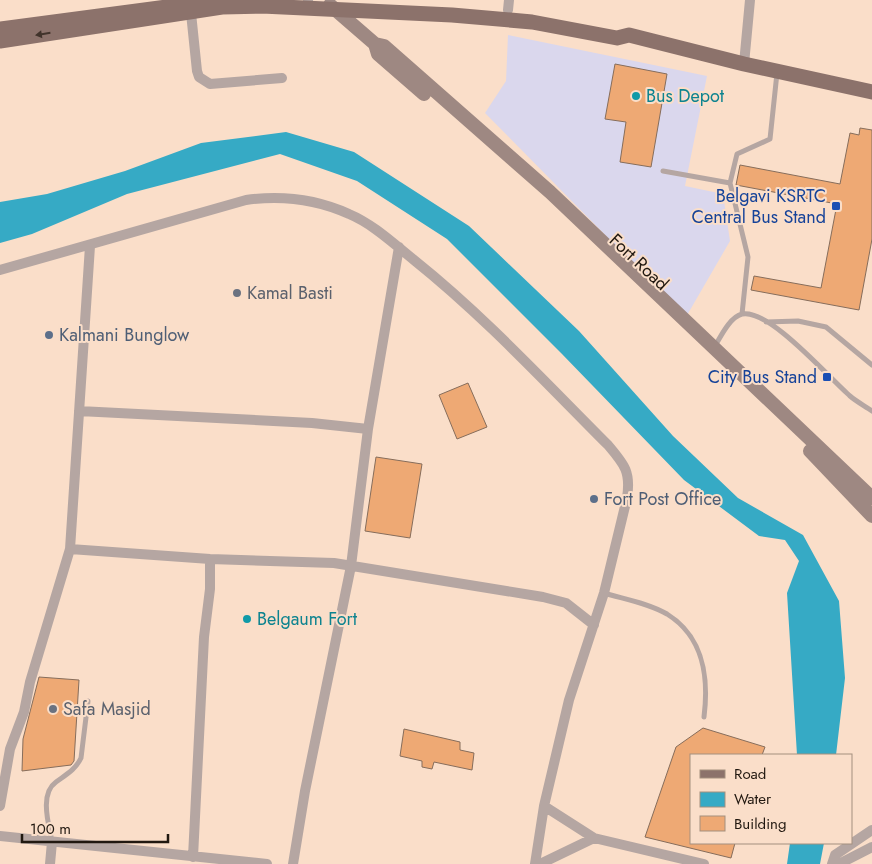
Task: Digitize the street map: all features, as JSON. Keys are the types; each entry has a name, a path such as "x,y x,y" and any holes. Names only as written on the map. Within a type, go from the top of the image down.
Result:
{"main road":[{"path":"0,29 189,2 218,0"},
{"path":"303,0 331,6 509,5 619,28 629,35 777,72 872,92"},
{"path":"0,41 222,7 273,3 532,22 617,38 629,35"},
{"name":"Fort Road","path":"331,6 375,44 378,54 516,171 872,498"},
{"name":"Fort Road","path":"712,351 872,516"}],"street":[{"path":"744,64 750,0"},
{"path":"191,13 196,71 204,82 210,84 282,78"},
{"path":"0,270 90,246 246,200 275,196 302,200 350,214 399,247 458,295 608,445 627,469 629,482 627,498 604,593 569,700 544,806 536,864"},
{"path":"0,806 10,749 24,712 32,674 70,549 90,246"},
{"path":"293,864 305,791 351,566 368,429 399,247"},
{"path":"79,411 312,424 368,429"},
{"path":"70,549 210,559 334,563 543,597 566,603 594,625"},
{"path":"192,857 204,637 210,589 210,559"},
{"path":"544,806 594,838 704,864"},
{"path":"852,844 872,830"},
{"path":"0,836 266,864"},
{"path":"540,864 594,838"},
{"path":"50,864 52,842"},
{"path":"851,844 835,855 834,864 841,863 872,847"}],"lane":[{"path":"712,351 724,331 742,314 748,257 730,183 737,154 770,139 777,72"},
{"path":"663,171 730,183"},
{"path":"742,314 751,315 766,322 795,342 850,396 872,412"},
{"path":"766,322 798,321 826,327 872,365"},
{"path":"604,593 667,614 685,630 696,645 704,663 707,680 704,717"},
{"path":"52,842 47,803 48,791 77,766 81,758 88,701"}],"shaded area":[{"path":"508,35 707,76 685,186 723,194 730,241 686,317 485,113 506,81"}],"water":[{"path":"286,132 354,152 469,226 579,331 673,436 738,498 803,535 839,601 845,678 836,754 797,754 787,593 799,561 785,540 759,536 684,480 447,239 357,181 280,154 127,194 32,234 0,243 0,202 47,194 125,171 201,143"},
{"path":"790,844 824,844 820,864 787,864"}],"building":[{"name":"Bus Depot","path":"615,64 667,74 651,167 620,162 626,122 605,119"},
{"path":"860,128 872,130 872,239 859,310 751,290 754,276 821,288 837,204 736,185 740,165 840,184 850,133 859,135"},
{"path":"468,383 487,427 457,439 439,395"},
{"path":"376,457 422,464 410,538 365,531"},
{"name":"Safa Masjid","path":"39,677 79,680 74,761 71,765 22,771 23,739"},
{"path":"703,728 765,747 762,754 690,754 690,844 735,844 731,858 645,837 676,747"},
{"path":"404,729 460,742 460,750 474,753 472,770 434,762 432,769 422,767 422,761 400,756"}],"place":[{"name":"Bus Depot","path":"636,96"},
{"name":"Belgavi KSRTC Central Bus Stand","path":"836,206"},
{"name":"Kamal Basti","path":"237,293"},
{"name":"Kalmani Bunglow","path":"49,335"},
{"name":"City Bus Stand","path":"827,377"},
{"name":"Fort Post Office","path":"594,499"},
{"name":"Belgaum Fort","path":"247,619"},
{"name":"Safa Masjid","path":"53,709"}]}
